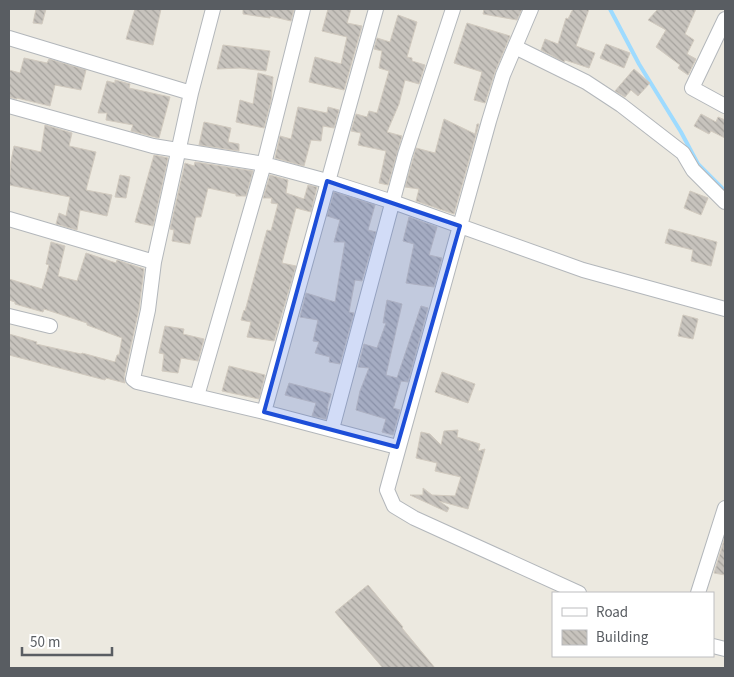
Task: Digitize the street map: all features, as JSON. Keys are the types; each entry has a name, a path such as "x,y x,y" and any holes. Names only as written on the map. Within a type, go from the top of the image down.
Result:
{"street":[{"path":"213,9 191,93 154,262 148,310 133,379 137,382 264,412 397,447"},
{"path":"197,396 264,164 303,9"},
{"path":"264,412 376,9"},
{"path":"332,429 405,155 453,9"},
{"path":"531,9 503,76 489,120 386,490 394,506 414,518 577,592"},
{"path":"725,19 722,35 692,88 725,106"},
{"path":"9,38 191,93"},
{"path":"515,47 586,82 621,105 683,153 693,170 725,202"},
{"path":"9,106 127,140 179,151 264,164 327,181 394,202 582,270 725,309"},
{"path":"9,218 154,262"},
{"path":"9,316 50,326"},
{"path":"698,592 725,509"}],"highlighted area":[{"path":"327,181 460,226 397,447 264,412"}],"building":[{"path":"36,9 46,9 42,24 33,23"},
{"path":"135,9 161,9 153,45 126,39"},
{"path":"243,9 294,9 291,21 270,16 270,18 243,14"},
{"path":"328,9 351,9 347,23 362,26 344,90 309,82 315,57 341,64 347,37 322,31"},
{"path":"484,9 522,9 517,20 483,14"},
{"path":"573,9 589,9 576,46 595,53 589,68 565,60 564,62 541,50 545,39 558,44 566,18 568,19"},
{"path":"658,9 696,9 685,34 694,40 687,54 696,59 688,75 678,68 680,65 656,47 666,30 648,20"},
{"path":"398,15 417,22 407,57 412,58 412,61 425,65 419,84 405,80 399,104 387,132 402,136 388,185 379,183 386,151 358,145 361,133 351,131 356,114 367,117 369,111 377,113 389,71 379,68 382,51 374,49 377,38 390,42"},
{"path":"467,23 510,36 485,103 474,100 482,72 454,63"},
{"path":"606,44 630,53 624,68 600,58"},
{"path":"223,45 270,51 266,71 240,68 217,69"},
{"path":"24,58 47,63 49,59 86,70 81,90 55,85 50,106 9,97 9,70 20,73"},
{"path":"634,69 650,83 638,96 631,90 625,97 615,91"},
{"path":"258,73 273,77 271,101 264,128 236,122 240,100 253,104"},
{"path":"115,80 130,84 129,88 170,97 159,138 131,131 133,125 106,120 107,113 98,113 107,81 115,83"},
{"path":"298,107 327,113 328,107 339,110 334,128 323,126 321,141 311,140 304,166 275,158 280,136 291,139"},
{"path":"701,114 716,122 718,117 725,120 725,138 711,131 709,134 694,126"},
{"path":"444,119 475,134 477,124 479,124 454,214 416,201 419,189 405,187 416,148 435,153"},
{"path":"204,122 231,128 228,142 239,144 239,151 199,145"},
{"path":"45,125 72,133 69,146 96,152 86,190 112,195 107,216 80,210 77,230 56,224 59,213 66,216 70,197 9,185 14,146 41,152"},
{"path":"154,155 168,158 153,226 135,222"},
{"path":"195,162 253,171 246,196 236,196 236,194 208,188 201,217 196,217 190,244 172,241 174,230 170,229 185,163 194,166"},
{"path":"120,175 130,177 126,198 115,197"},
{"path":"270,175 288,180 286,193 304,199 308,185 317,187 311,212 296,208 282,263 296,266 274,341 247,337 251,322 241,320 267,230 271,231 278,204 271,203 272,198 263,198"},
{"path":"690,191 708,198 701,215 684,208"},
{"path":"334,192 375,205 368,230 376,232 362,281 355,280 349,312 354,313 340,364 329,362 330,357 315,353 319,342 313,341 318,320 300,317 306,293 335,302 345,242 334,242 340,220 327,216"},
{"path":"409,217 437,227 429,255 442,258 434,287 406,283 414,244 403,241"},
{"path":"669,229 717,242 711,266 691,261 693,250 665,243"},
{"path":"51,242 65,246 58,276 77,281 86,253 116,263 117,260 144,269 139,309 124,377 125,383 106,378 105,380 9,355 9,334 37,342 36,344 115,362 117,355 119,355 122,338 87,325 87,323 44,309 43,312 15,304 15,302 9,300 9,279 42,289 49,265 46,264"},
{"path":"387,300 402,304 386,375 397,378 421,306 428,308 408,382 401,381 393,408 400,410 393,435 382,432 386,419 356,410 360,391 369,368 358,367 364,344 377,348 386,323 383,323"},
{"path":"683,315 698,319 693,339 678,336"},
{"path":"165,326 184,329 183,334 204,339 198,361 181,358 178,373 162,371 164,354 159,353"},
{"path":"229,366 265,375 259,399 222,391"},
{"path":"442,372 475,384 468,403 435,392"},
{"path":"289,383 331,394 326,419 312,416 316,403 285,395"},
{"path":"458,430 457,437 480,444 478,451 485,449 468,509 439,501 449,508 447,512 410,495 423,495 423,488 432,495 455,496 461,477 435,471 437,463 416,458 421,432 430,434 441,445 444,431"},
{"path":"725,537 725,575 714,573"},
{"path":"368,585 435,668 383,668 335,612"}],"waterway":[{"path":"610,9 639,64 681,132 698,164 725,191"}]}
